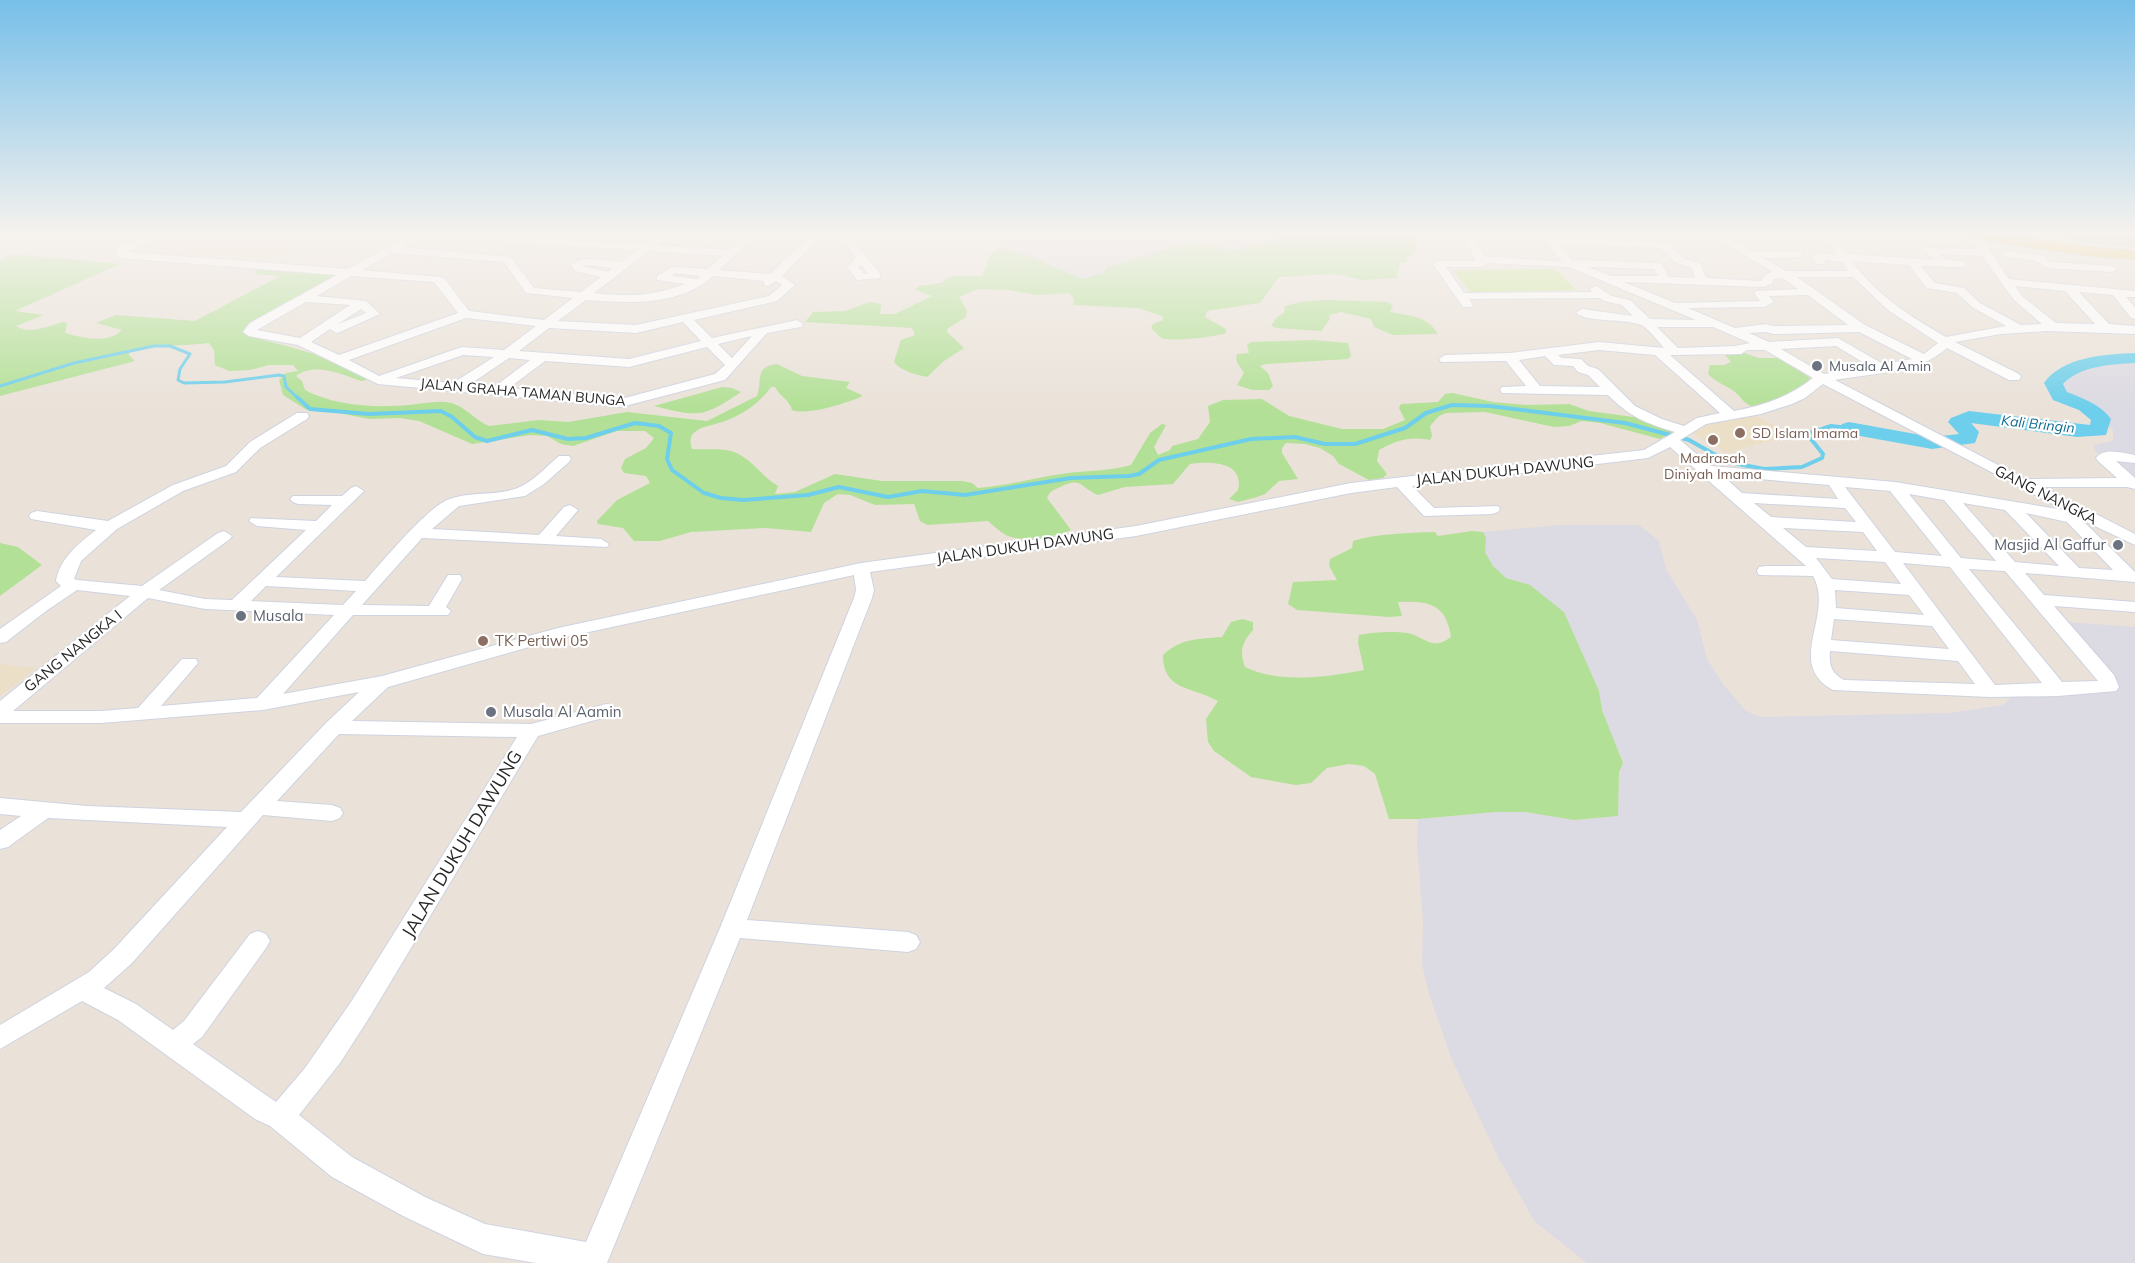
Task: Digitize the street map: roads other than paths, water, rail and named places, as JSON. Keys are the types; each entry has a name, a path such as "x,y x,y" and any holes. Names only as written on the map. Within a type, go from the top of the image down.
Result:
{"street":[{"name":"JALAN GRAHA TAMAN BUNGA","path":"313,293 249,331 308,339 378,380 497,391 625,402 720,377 763,333 760,331 629,363 460,352 378,380"},
{"path":"449,293 465,314"},
{"path":"550,293 652,299 670,293"},
{"path":"456,387 507,354 586,293"},
{"path":"747,303 757,293"},
{"path":"341,359 465,314 546,324 629,329 686,319 775,298 780,293"},
{"path":"1458,293 1464,301 1603,295"},
{"path":"1601,293 1610,300 1626,302 1674,351"},
{"path":"1644,293 1766,345 1822,378 1923,359 1938,352 1947,341 1974,334 2019,328 2053,327 2105,327 2135,330"},
{"path":"1675,305 1764,304 1768,302 1760,293 1763,293"},
{"path":"1810,293 1861,328 1923,359"},
{"path":"1878,293 1895,309 1947,341 2014,377"},
{"path":"1963,293 1976,305 2019,328"},
{"path":"2015,293 2025,305 2053,327"},
{"path":"2074,293 2105,327"},
{"path":"2113,293 2135,315"},
{"path":"304,298 363,303 374,314 308,339"},
{"path":"1582,313 1611,315 1648,322 1719,324"},
{"path":"686,319 732,365"},
{"path":"760,331 797,324"},
{"path":"1736,331 1766,328 1773,330 1861,328"},
{"path":"1445,359 1510,357 1599,346 1659,352 1720,351 1766,345 1838,342 1881,368"},
{"path":"1548,352 1559,362 1576,362 1583,369 1593,372 1626,406 1677,435 1709,470 1803,552 1822,577 1828,613 1820,645 1823,674 1836,685 1995,691 2103,689 2110,686 2107,679 2012,568 1956,492"},
{"path":"1659,352 1731,416"},
{"path":"497,391 542,357"},
{"path":"1510,357 1535,389"},
{"name":"JALAN DUKUH DAWUNG","path":"2,717 143,714 263,704 383,682 558,633 861,568 1136,531 1278,501 1400,483 1648,454 1702,421 1761,410 1794,398 1822,378"},
{"name":"GANG NANGKA","path":"1822,378 1957,450 2135,540"},
{"path":"1507,390 1611,391"},
{"path":"302,416 255,445 231,469 178,488 111,526 69,567 64,574 65,581 74,585 145,592 205,604 438,611 454,579"},
{"path":"2132,484 2103,458 2116,456 2135,459"},
{"path":"263,704 418,533 454,502 513,500 564,459"},
{"path":"1709,470 2061,502"},
{"path":"1838,481 1995,691"},
{"path":"1400,483 1430,513 1492,509"},
{"path":"2022,483 2132,484"},
{"path":"1895,487 2058,690"},
{"path":"1956,492 2008,505 2060,514 2073,519 2132,577"},
{"path":"237,606 351,496 298,499"},
{"path":"1740,497 1856,506"},
{"path":"2008,505 2074,572"},
{"path":"1856,506 1869,528 1895,557 1915,590 1963,656 1995,691"},
{"path":"543,540 570,510"},
{"path":"37,516 82,524 111,526"},
{"path":"257,521 321,526"},
{"path":"1767,522 1869,528"},
{"path":"418,533 601,544"},
{"path":"145,592 224,536"},
{"path":"1803,552 1895,557 2132,577"},
{"path":"82,989 127,1012 266,1110 280,1117 342,1167 415,1207 483,1239 593,1260 732,928 863,598 865,590 861,568"},
{"path":"1765,571 1915,590"},
{"path":"262,581 369,586"},
{"path":"0,638 40,607 74,585"},
{"name":"GANG NANGKA I","path":"2,717 145,592"},
{"path":"2040,600 2135,606"},
{"path":"1828,613 1937,621"},
{"path":"1820,645 1963,656"},
{"path":"143,714 189,663"},
{"name":"JALAN DUKUH DAWUNG","path":"0,1038 82,989 123,956 334,727 383,682"},
{"path":"531,731 606,710"},
{"name":"JALAN DUKUH DAWUNG","path":"334,727 531,731"},
{"name":"JALAN DUKUH DAWUNG","path":"280,1117 300,1096 370,995 531,731"},
{"path":"0,806 87,814 332,813"},
{"path":"0,841 43,811"},
{"path":"732,928 908,942"},
{"path":"174,1045 193,1029 258,941"}],"waterway":[{"path":"0,386 74,363 154,346 170,346 190,354 180,369 178,380 184,383 225,382 279,375 284,376 286,387 299,399"},
{"name":"Kali Bringin","path":"1849,428 1932,443 1968,439 1969,432 1958,422 1969,417 2077,431 2099,431 2101,419 2086,406 2060,396 2053,383 2065,371 2109,359 2135,358"},
{"path":"297,397 310,409 369,414 441,411 452,417 475,437 487,441 532,430 568,439 586,438 635,423 659,426 671,433 667,459 672,470 704,493 721,498 743,500 808,495 839,487 888,497 922,491 965,495 1071,478 1129,476 1139,474 1159,460 1251,439 1295,437 1325,444 1355,444 1405,428 1426,413 1452,405 1490,406 1625,423 1689,440 1728,462 1764,469 1802,467 1822,458 1823,454 1807,434 1831,426 1849,428"}],"place":[{"name":"Musala Al Amin","path":"1817,366"},
{"name":"SD Islam Imama","path":"1740,433"},
{"name":"Madrasah Diniyah Imama","path":"1713,440"},
{"name":"Masjid Al Gaffur","path":"2118,545"},
{"name":"Musala","path":"241,616"},
{"name":"TK Pertiwi 05","path":"483,641"},
{"name":"Musala Al Aamin","path":"491,712"}]}
